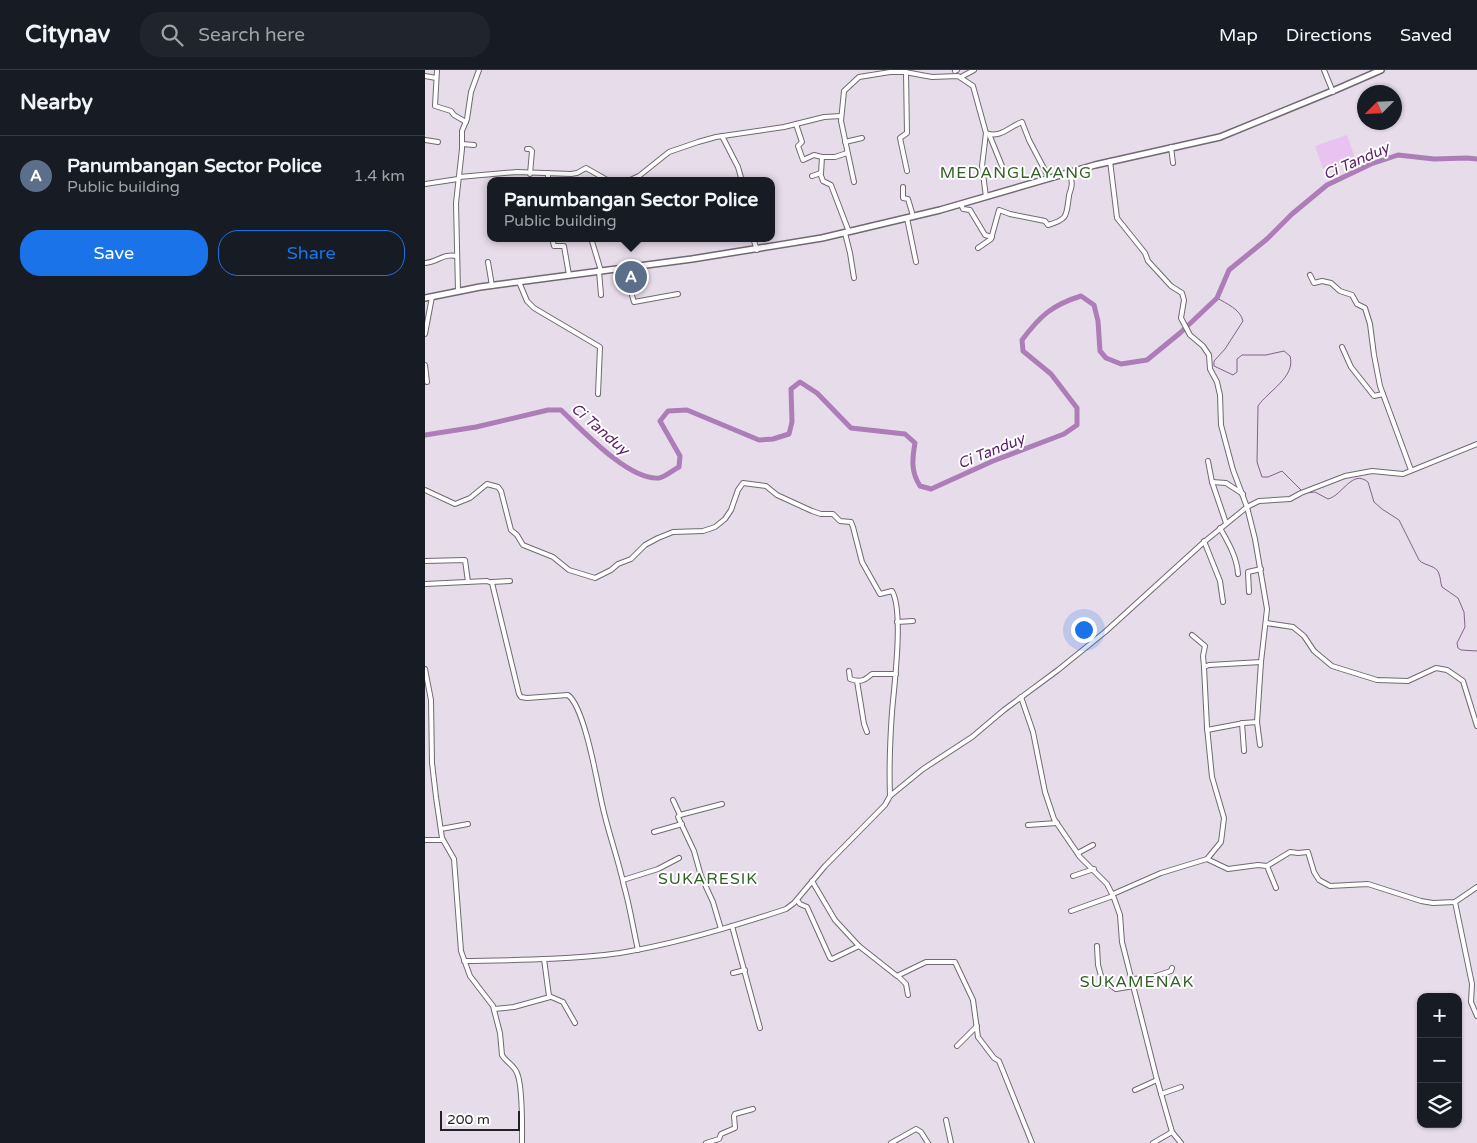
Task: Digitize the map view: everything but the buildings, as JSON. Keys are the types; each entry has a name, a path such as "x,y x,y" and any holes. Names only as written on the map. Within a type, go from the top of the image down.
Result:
{"main road":[{"path":"425,298 458,290 757,250 847,233 961,204 1110,161 1220,137 1333,92 1381,70"}],"street":[{"path":"437,70 435,106 450,111 453,115 466,122"},
{"path":"458,290 456,203 462,131 466,122 471,92 479,70"},
{"path":"955,70 959,76 973,86 988,134 1001,166"},
{"path":"854,182 841,116 844,91 859,77 882,72 905,71 932,77 959,76 974,70"},
{"path":"1324,70 1333,92"},
{"path":"905,71 907,133 900,138 907,171"},
{"path":"425,76 436,78"},
{"path":"637,177 660,157 669,152 722,136 841,116"},
{"path":"988,134 998,134 1022,122 1029,140 1049,178"},
{"path":"796,124 802,142 798,146 803,160 814,155 835,157 847,153"},
{"path":"986,197 982,166 988,134"},
{"path":"722,136 737,164 741,177"},
{"path":"845,142 862,138"},
{"path":"425,140 438,142"},
{"path":"462,144 474,145"},
{"path":"1171,147 1173,162"},
{"path":"527,149 531,150 530,174"},
{"path":"822,157 821,173 823,181 830,184 847,233 853,278"},
{"path":"1110,161 1117,218 1145,253 1148,261 1171,286 1182,293 1184,300 1181,318 1190,335 1203,346 1210,358 1210,369 1216,376 1219,389 1221,425 1233,470 1247,507 1267,604 1257,722 1259,745"},
{"path":"425,184 508,173 577,173 586,168 602,177"},
{"path":"978,248 992,238 999,210 1045,222 1048,225 1062,219 1069,208 1070,172"},
{"path":"811,176 821,173"},
{"path":"903,188 903,198 908,199 916,262"},
{"path":"961,204 963,209 970,210 985,235 992,238"},
{"path":"554,242 555,246 564,246 569,275"},
{"path":"592,242 600,271 601,295"},
{"path":"754,242 757,250"},
{"path":"425,263 448,255 457,256"},
{"path":"488,262 492,286"},
{"path":"624,268 634,302 678,294"},
{"path":"1310,275 1313,283 1316,284 1322,281 1331,283 1340,292 1353,295 1357,304 1365,308 1371,324 1377,374 1411,470"},
{"path":"519,282 527,301 534,308 600,346 598,394"},
{"path":"425,334 432,297"},
{"path":"1343,347 1350,365 1374,396 1383,394"},
{"path":"425,365 427,382"},
{"path":"464,961 574,958 638,950 732,926 786,909 797,900 825,866 885,805 890,796 923,769 972,736 1105,632 1204,541 1247,507 1259,501 1290,499 1306,490 1338,478 1367,471 1401,474 1477,444"},
{"path":"1208,461 1212,482 1220,500 1226,523"},
{"path":"1212,482 1226,483 1243,494"},
{"path":"425,490 455,504 470,498 487,484 498,487 501,491 511,530 517,535 523,545 553,557 569,570 596,578 618,564 631,559 645,545 658,538 673,532 712,529 725,519 731,510 740,485 746,483 761,484 777,495 812,511 821,514 836,514 840,521 852,524 862,562 880,594 890,590 894,594 897,622 896,674 891,722 890,796"},
{"path":"1220,528 1230,546 1238,574"},
{"path":"1204,541 1220,581 1223,602"},
{"path":"425,562 465,560 468,582"},
{"path":"1249,592 1248,572 1261,569"},
{"path":"425,584 510,581"},
{"path":"492,582 521,697 569,695 575,705 590,747 606,821 623,880 638,950"},
{"path":"897,622 913,621"},
{"path":"1266,623 1293,627 1304,636 1316,653 1332,666 1377,680 1408,681 1436,668 1447,670 1463,681 1477,726"},
{"path":"1071,911 1113,895 1161,873 1207,859 1221,842 1225,818 1212,777 1203,656 1205,646 1193,635"},
{"path":"1204,666 1261,662"},
{"path":"425,669 432,717 432,762 443,840 454,859 461,951 473,981 483,991 494,1009 500,1033 501,1053 515,1069 519,1077 522,1143"},
{"path":"849,671 850,679 857,681 866,680 872,674 896,674"},
{"path":"857,681 867,732"},
{"path":"1021,697 1033,732 1045,792 1057,823 1078,853 1107,884 1113,895 1120,915 1121,936 1157,1080 1172,1132 1181,1143"},
{"path":"1207,730 1257,722"},
{"path":"1242,723 1244,751"},
{"path":"673,800 680,815 678,817 694,850 701,876 713,902 721,929"},
{"path":"680,815 722,804"},
{"path":"1028,825 1057,823"},
{"path":"441,829 467,824"},
{"path":"655,832 682,824"},
{"path":"425,840 443,840"},
{"path":"1078,853 1093,845"},
{"path":"1207,859 1228,869 1258,865 1267,866 1289,852 1298,854 1307,852 1315,874 1325,884 1336,886 1369,884 1433,903 1455,902 1477,887"},
{"path":"623,880 658,869 679,858"},
{"path":"1267,866 1276,888"},
{"path":"1073,876 1093,870"},
{"path":"812,881 835,920 859,946 906,984 908,995"},
{"path":"797,900 800,904 807,907 830,958 832,959 859,946"},
{"path":"1455,902 1471,1002 1477,1016"},
{"path":"732,926 760,1028"},
{"path":"1097,946 1098,965 1103,983 1109,984 1116,989 1134,986"},
{"path":"544,959 547,990 550,997"},
{"path":"898,976 925,962 955,962 971,994 978,1037 994,1058 999,1061 1032,1143"},
{"path":"1132,979 1157,977 1169,972 1172,968"},
{"path":"733,972 745,970"},
{"path":"1469,990 1477,993"},
{"path":"494,1009 514,1007 550,997 563,1002 575,1023"},
{"path":"957,1046 977,1026"},
{"path":"1135,1090 1157,1080"},
{"path":"1161,1094 1181,1087"},
{"path":"706,1143 719,1139 720,1135 736,1127 735,1114 753,1109"},
{"path":"946,1120 951,1143"},
{"path":"891,1143 917,1129 928,1143"},
{"path":"1153,1143 1172,1132"}],"shaded area":[{"path":"1347,135 1355,158 1323,169 1315,146"}],"waterway":[{"name":"Ci Tanduy","path":"425,435 476,427 548,410 561,410 593,441 620,463 647,477 659,478 679,467 680,456 660,421 668,411 687,410 759,440 773,439 789,434 792,422 791,389 800,382 817,393 851,428 905,434 915,443 913,466 917,481 920,486 931,489 993,461 1064,434 1077,425 1077,408 1051,374 1023,351 1022,340 1047,312 1062,303 1081,296 1094,305 1098,321 1100,351 1106,358 1121,364 1147,360 1180,333 1217,298 1229,270 1327,185 1371,164 1398,155 1434,159 1477,159"},
{"path":"1217,298 1236,310 1243,321 1225,349 1214,361 1214,366 1233,375 1237,372 1237,359 1242,355 1266,355 1284,351 1290,356 1291,364 1289,371 1258,406 1257,462 1262,477 1268,477 1282,471 1302,491"},
{"path":"1305,493 1315,492 1328,499 1352,481 1362,479 1368,482 1374,502 1399,520 1419,560 1436,569 1440,576 1442,587 1458,598 1464,612 1465,627 1457,643 1458,648 1461,650 1477,651"}],"place":[{"name":"Panumbangan Sector Police","path":"631,277"}],"district":[{"name":"MEDANGLAYANG","path":"1016,173"},
{"name":"SUKARESIK","path":"708,879"},
{"name":"SUKAMENAK","path":"1137,982"}]}
